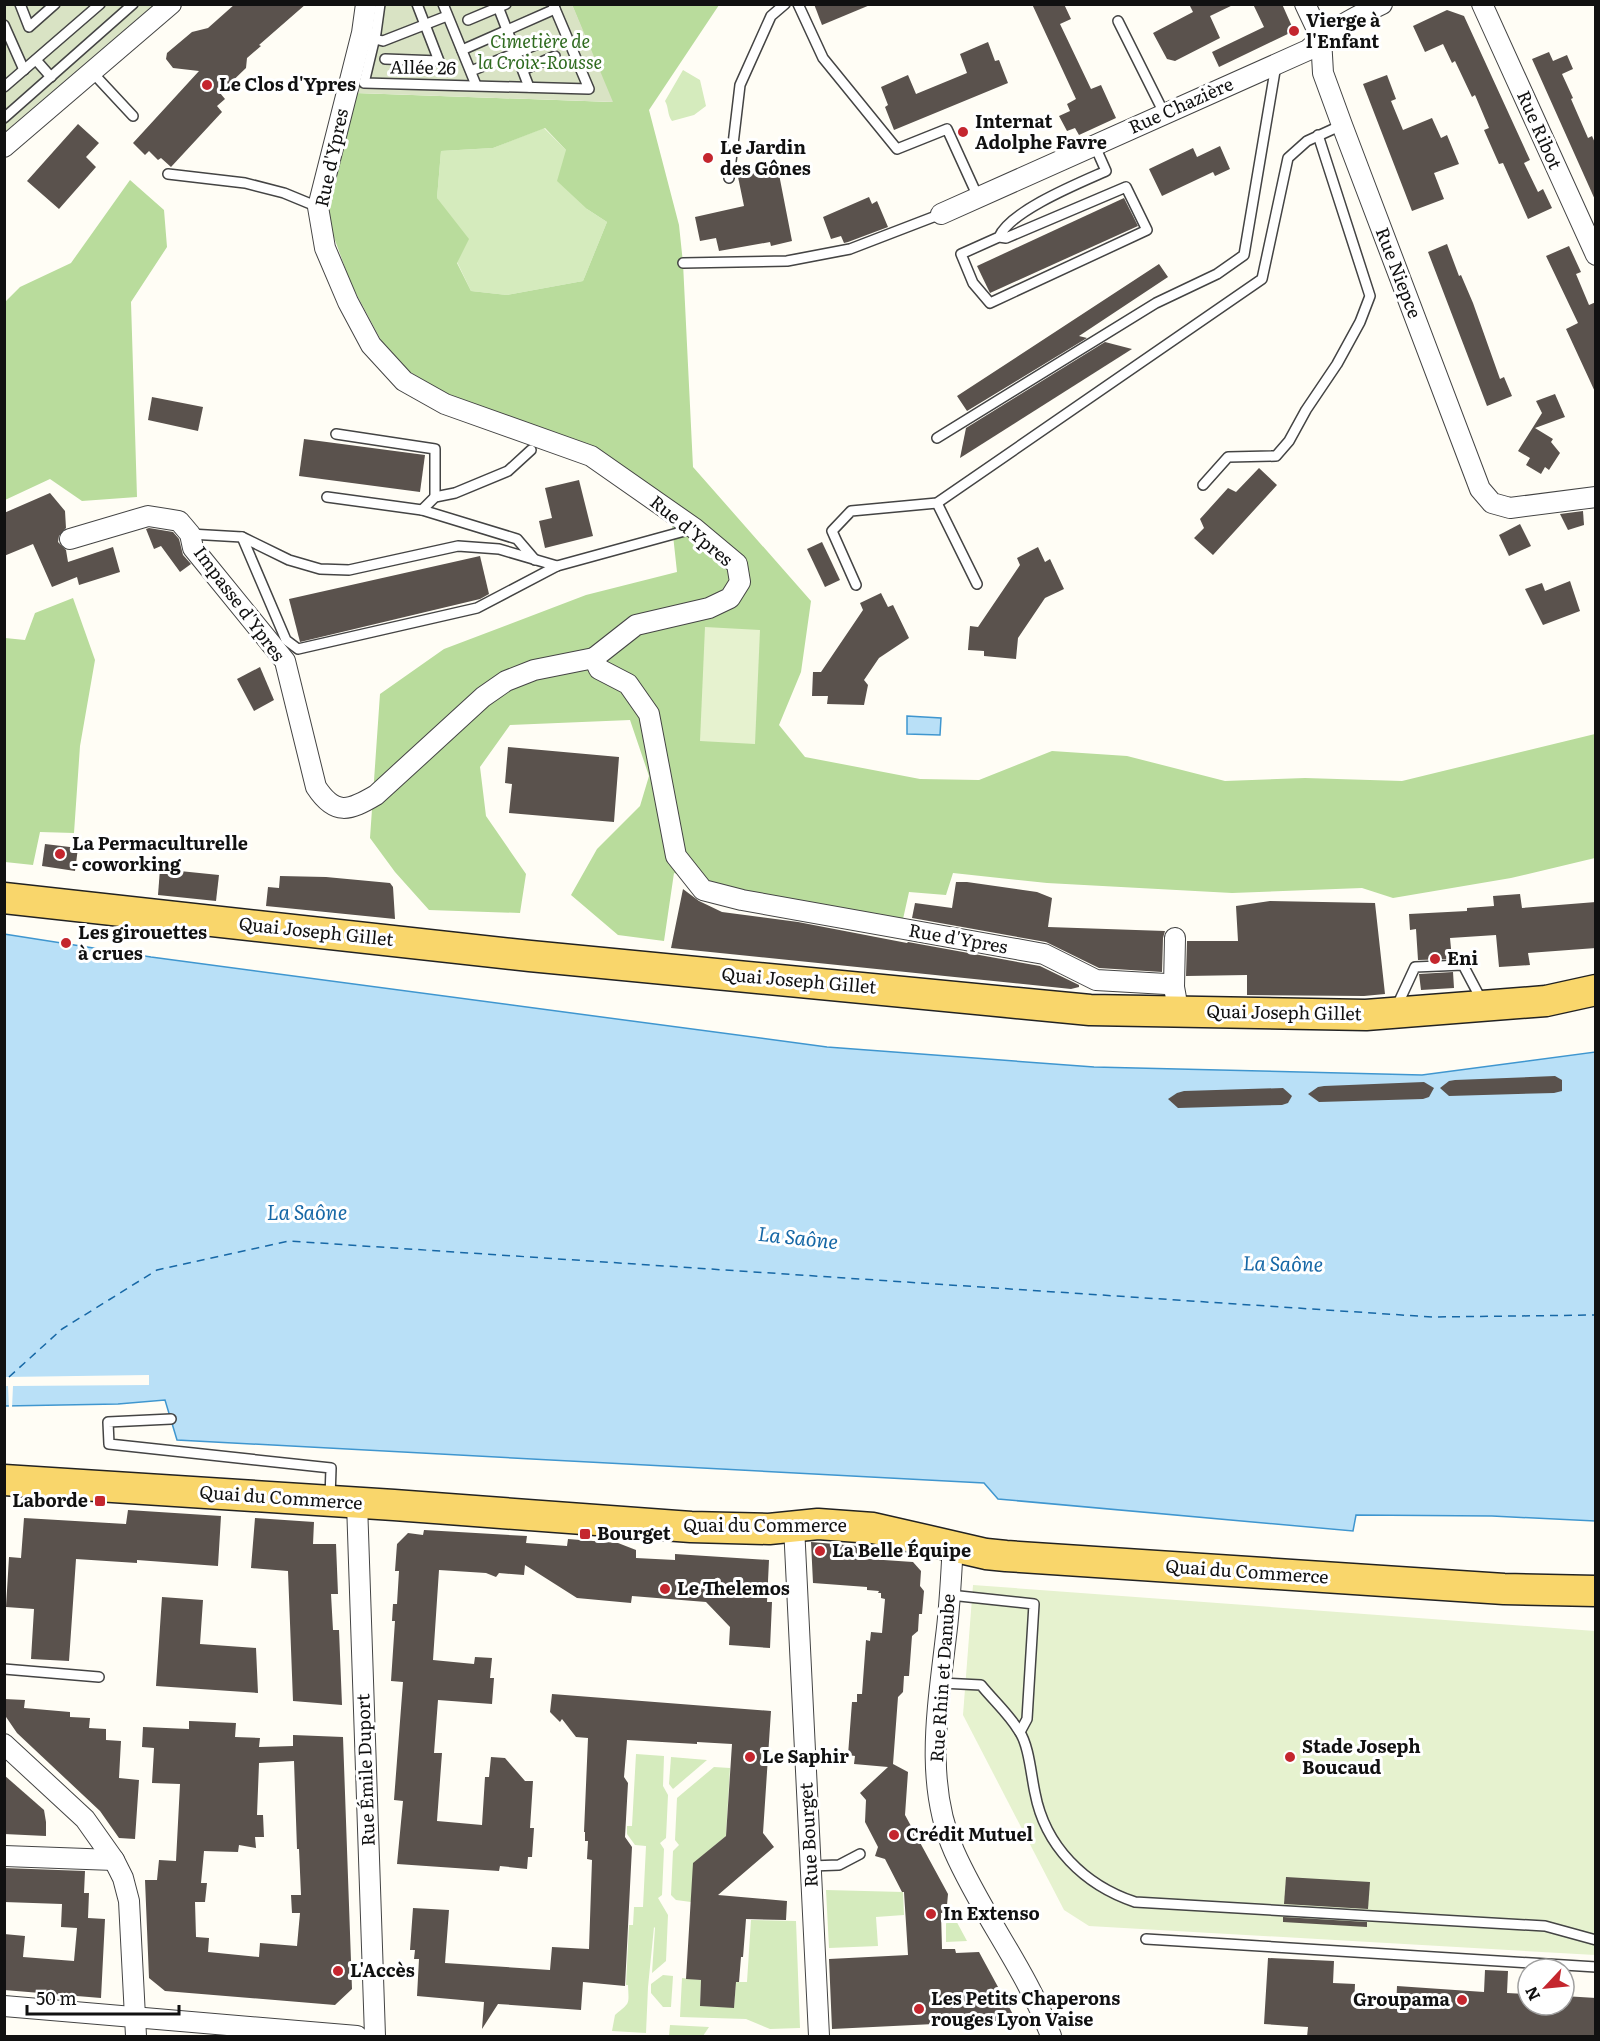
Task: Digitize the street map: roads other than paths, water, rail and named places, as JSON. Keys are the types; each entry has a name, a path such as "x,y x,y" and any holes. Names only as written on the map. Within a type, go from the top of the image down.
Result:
{"main road":[{"name":"Quai Joseph Gillet","path":"4,898 577,960 1090,1010 1175,999 1366,1015 1546,1001 1596,990"},
{"name":"Quai du Commerce","path":"4,1480 587,1518 691,1527 769,1529 818,1524 873,1528 986,1554 1006,1556 1504,1589 1596,1591"}],"street":[{"path":"4,147 171,4"},
{"name":"Rue d'Ypres","path":"366,4 362,33 318,207 325,248 348,302 371,345 404,381 445,404 591,456 694,528 736,564 740,582 730,598 709,608 636,625 594,658 599,669 628,684 649,714 676,856 703,890 742,900 1044,954 1096,980 1166,984 1175,999"},
{"path":"1305,4 1321,38"},
{"name":"Rue Chazière","path":"941,214 1308,50 1321,38 1344,23 1382,4"},
{"name":"Rue Ribot","path":"1482,4 1596,255"},
{"name":"Rue Niepce","path":"1321,38 1323,73 1480,489 1492,503 1510,508 1596,497"},
{"name":"Impasse d'Ypres","path":"70,539 148,516 179,521 190,534 193,548 285,661 316,787 326,802 340,808 358,806 376,795 483,697 506,681 534,670 594,658"},
{"path":"1175,938 1175,999"},
{"name":"Rue Émile Duport","path":"344,1502 375,2037"},
{"name":"Rue Bourget","path":"794,1526 819,2037"},
{"name":"Rue Rhin et Danube","path":"953,1545 935,1748 937,1791 954,1851 1035,2001 1045,2035"},
{"path":"4,1744 84,1819 114,1860 123,1878 129,1901 136,2027"},
{"path":"4,1856 114,1860"},
{"path":"4,2006 136,2027 357,2037"}],"lane":[{"path":"20,4 29,27 55,4"},
{"path":"4,118 133,4"},
{"path":"380,4 375,39 383,41 447,16"},
{"path":"385,59 439,61 417,4"},
{"path":"442,4 476,85"},
{"path":"729,178 740,85 771,16 785,4"},
{"path":"798,4 823,58 897,149 947,129 978,197"},
{"path":"4,87 95,6"},
{"path":"468,20 500,6 529,87"},
{"path":"462,50 554,7"},
{"name":"Allée 26","path":"375,39 364,83 589,89 554,7"},
{"path":"1118,21 1164,113"},
{"path":"4,24 24,70"},
{"path":"471,71 548,40"},
{"path":"522,70 555,56"},
{"path":"36,60 51,77"},
{"path":"937,438 1156,303 1217,274 1244,255 1276,65"},
{"path":"92,72 133,116"},
{"path":"856,585 832,531 851,511 937,503 1262,279 1288,158 1307,141 1342,125"},
{"path":"1203,485 1228,457 1276,456 1289,441 1337,363 1370,296 1318,135"},
{"path":"999,237 1006,238 1126,187 1147,230 990,303 973,283 961,254 999,237 1002,230 1039,202 1106,171 1094,144"},
{"path":"168,174 245,183 318,207"},
{"path":"683,263 787,261 819,255 850,249 941,214"},
{"path":"336,434 435,449 435,497"},
{"path":"422,510 435,497 455,493 508,471 531,450"},
{"path":"327,497 422,510 516,538 535,560"},
{"path":"937,503 977,585"},
{"path":"242,537 286,640 298,649 477,608 557,566 694,528"},
{"path":"190,534 242,537 289,560 320,569 349,570 458,546 499,549 557,566"},
{"path":"1394,1012 1415,967 1463,965 1484,1006"},
{"path":"171,1419 108,1422 109,1444 331,1468 344,1502"},
{"path":"950,1594 1034,1604 1027,1719 1020,1732"},
{"path":"4,1669 99,1677"},
{"path":"941,1683 981,1685 1020,1732 1027,1754 1038,1812 1058,1848 1081,1873 1111,1894 1135,1902 1545,1926 1596,1940"},
{"path":"811,1866 839,1864 860,1854"},
{"path":"1146,1940 1596,1967"}],"water":[{"path":"907,716 941,718 940,735 907,734"},
{"name":"La Saône","path":"4,934 151,957 827,1047 1094,1067 1422,1075 1595,1052 1595,1521 1492,1516 1356,1515 1353,1531 998,1499 984,1483 177,1440 165,1400 118,1404 5,1406"}],"place":[{"name":"Vierge à l'Enfant","path":"1294,31"},
{"name":"Le Clos d'Ypres","path":"207,85"},
{"name":"Internat Adolphe Favre","path":"963,132"},
{"name":"Le Jardin des Gônes","path":"708,158"},
{"name":"La Permaculturelle - coworking","path":"60,854"},
{"name":"Les girouettes à crues","path":"66,943"},
{"name":"Eni","path":"1435,959"},
{"name":"Laborde","path":"100,1501"},
{"name":"Bourget","path":"585,1534"},
{"name":"La Belle Équipe","path":"820,1551"},
{"name":"Le Thelemos","path":"665,1589"},
{"name":"Le Saphir","path":"750,1757"},
{"name":"Stade Joseph Boucaud","path":"1290,1757"},
{"name":"Crédit Mutuel","path":"894,1835"},
{"name":"In Extenso","path":"931,1914"},
{"name":"L'Accès","path":"338,1971"},
{"name":"Groupama","path":"1462,2000"},
{"name":"Les Petits Chaperons rouges Lyon Vaise","path":"919,2009"}],"park label":[{"name":"Cimetière de la Croix-Rousse","path":"540,52"}]}
